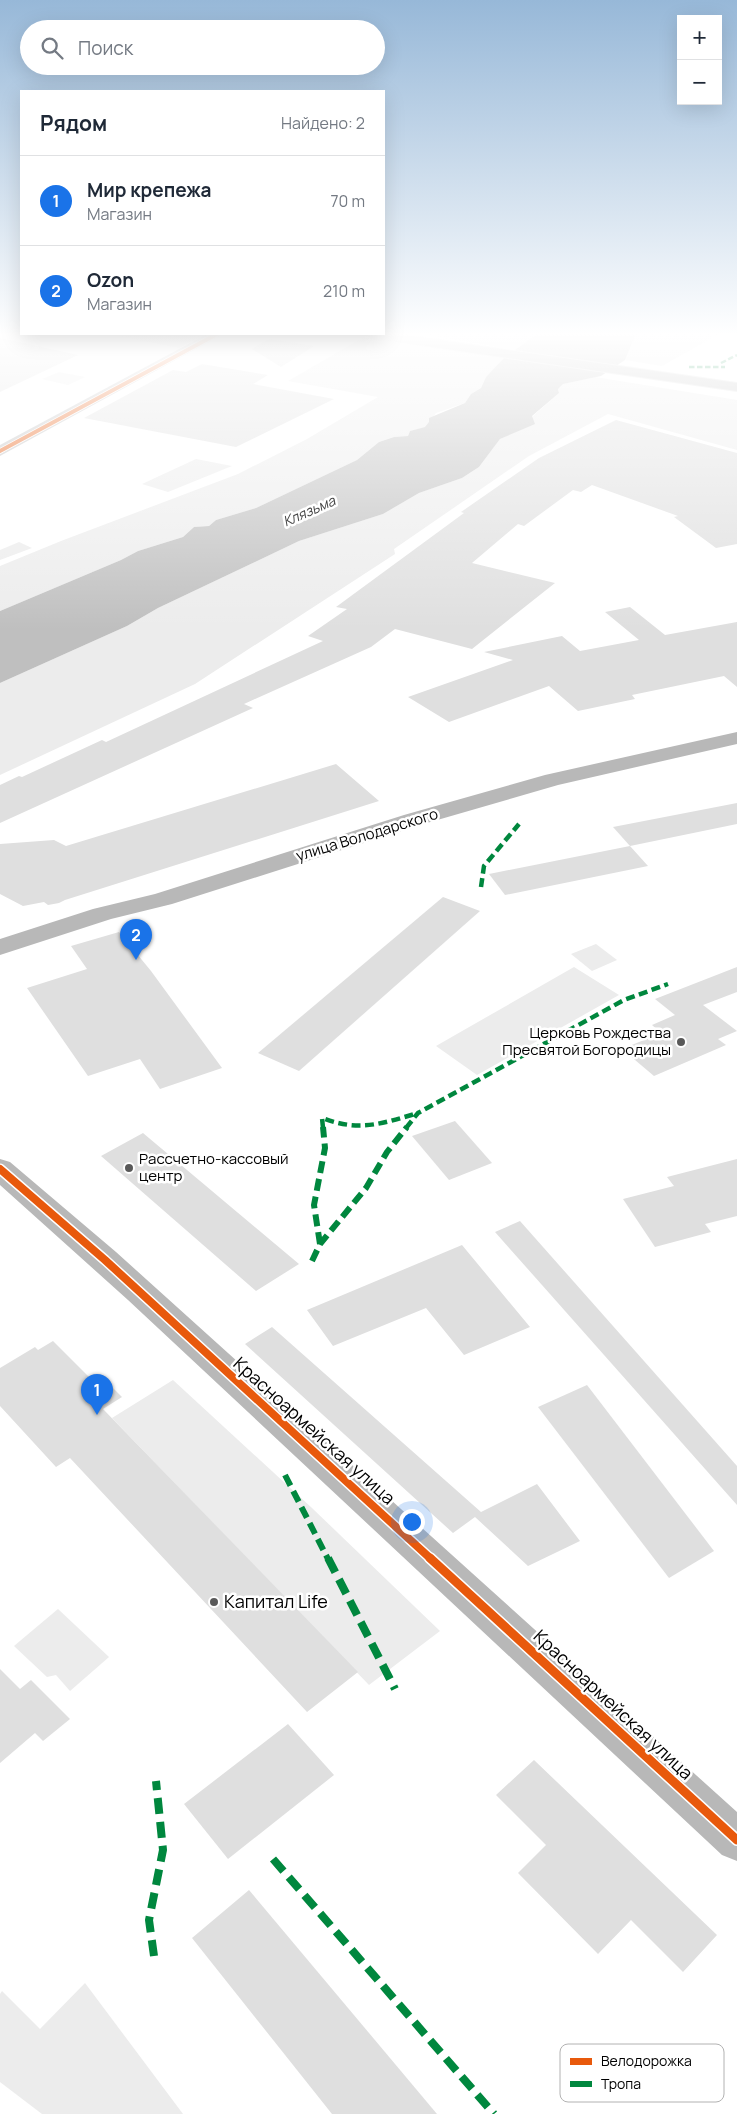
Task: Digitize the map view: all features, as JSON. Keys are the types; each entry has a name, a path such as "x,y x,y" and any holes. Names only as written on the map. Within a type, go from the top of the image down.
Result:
{"main road":[{"name":"улица Володарского","path":"0,947 102,914 163,899 403,823 544,783 737,738"},
{"name":"Красноармейская улица","path":"0,1170 115,1268 737,1840"}],"street":[{"path":"0,451 34,433"}],"shaded area":[{"path":"318,433 409,433 408,436 394,437 379,442 357,460 256,508 216,520 209,526 194,527 183,537 138,551 0,611 0,566 238,474"},
{"path":"514,433 573,433 529,456 394,549 395,554 195,684 0,775 0,683 127,626 158,608 299,541 383,514 419,493 462,478 479,467 500,439"},
{"path":"675,433 737,433 737,450"},
{"path":"196,459 232,466 168,492 142,484"},
{"path":"19,542 32,548 0,560 0,550"},
{"path":"596,944 617,960 592,971 571,954"},
{"path":"574,967 619,995 477,1075 436,1046"},
{"path":"173,1380 312,1508 440,1631 369,1685 112,1418"},
{"path":"58,1609 109,1657 70,1691 56,1675 47,1677 14,1646"},
{"path":"85,1983 183,2114 42,2114 0,2082 0,1994 2,1991 40,2029"}],"water":[{"name":"Клязьма","path":"409,433 515,433 500,439 479,467 462,478 419,493 383,514 299,541 158,608 127,626 0,683 0,611 138,551 183,537 194,527 209,526 216,520 256,508 357,460 379,442 394,437 408,436"}],"building":[{"path":"161,433 265,433 236,447"},
{"path":"590,433 662,433 737,453 737,544 716,548 674,517 678,516 592,485 581,492 573,490 524,526 518,524 472,563 555,583 472,649 395,629 371,647 244,704 253,708 0,823 0,785 19,776 22,777 102,740 106,742 323,641 308,636 347,609 336,607 464,513 461,512 539,458"},
{"path":"630,607 665,635 737,622 737,687 724,676 632,695 635,699 578,711 549,686 449,722 408,697 513,660 484,652 562,636 580,651 639,640 605,612"},
{"path":"336,764 379,801 59,903 48,905 44,902 23,906 0,894 0,844 54,840 66,846"},
{"path":"737,803 737,824 630,846 613,827"},
{"path":"630,846 648,866 505,895 489,874"},
{"path":"443,897 480,911 299,1071 258,1053"},
{"path":"119,932 151,971 222,1068 160,1089 140,1059 88,1076 27,988 87,969 71,946"},
{"name":"Церковь Рождества Пресвятой Богородицы","path":"737,967 737,992 703,1005 737,1031 718,1039 726,1045 654,1076 622,1049 661,1033 652,1025 675,1015 655,999"},
{"path":"455,1121 492,1163 449,1180 412,1136"},
{"path":"143,1133 299,1264 256,1291 101,1156"},
{"path":"737,1159 737,1216 705,1224 711,1232 655,1247 623,1199 674,1186 667,1177"},
{"path":"520,1221 737,1466 737,1505 495,1232"},
{"path":"462,1245 530,1327 464,1355 426,1308 333,1346 307,1310"},
{"path":"272,1327 481,1512 537,1484 580,1541 528,1566 475,1517 453,1533 245,1344"},
{"path":"53,1341 100,1388 108,1383 122,1397 103,1409 358,1672 307,1712 70,1458 56,1467 0,1406 0,1368 35,1347 38,1350"},
{"path":"587,1385 714,1551 669,1578 538,1407"},
{"path":"0,1669 20,1689 31,1680 70,1719 43,1741 35,1733 0,1763"},
{"path":"288,1724 334,1775 228,1859 184,1804"},
{"path":"534,1760 717,1935 683,1972 631,1920 598,1954 518,1873 546,1845 496,1795"},
{"path":"249,1890 437,2114 332,2114 192,1938"}],"marked path":[{"path":"481,887 484,866 519,824"},
{"path":"312,1261 320,1244 366,1188 387,1152 418,1113 624,1000 668,984"},
{"path":"320,1244 314,1205 325,1148 322,1118 348,1126 359,1127 381,1124 418,1113"},
{"path":"285,1475 395,1689"},
{"path":"154,1956 149,1920 163,1850 156,1781"},
{"path":"273,1859 494,2114"}],"cycle path":[{"path":"0,451 34,433"},
{"path":"0,1169 105,1260 737,1840"}],"place":[{"name":"Ozon","path":"136,960"},
{"name":"Церковь Рождества Пресвятой Богородицы","path":"681,1042"},
{"name":"Рассчетно-кассовый центр","path":"129,1168"},
{"name":"Мир крепежа","path":"97,1415"},
{"name":"Капитал Life","path":"214,1602"}]}
